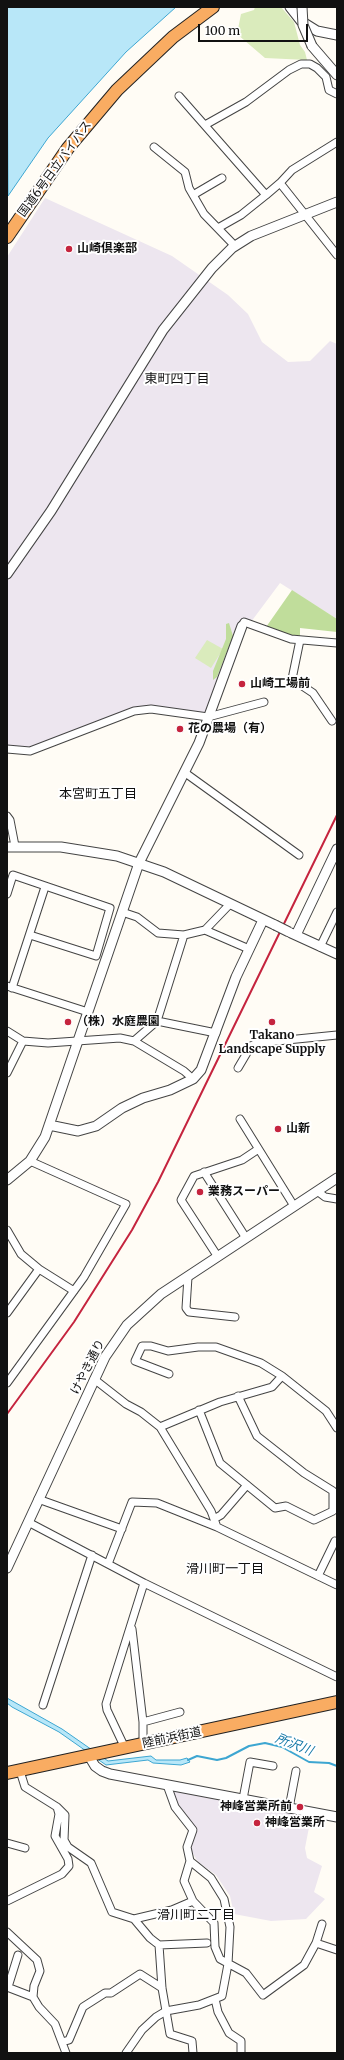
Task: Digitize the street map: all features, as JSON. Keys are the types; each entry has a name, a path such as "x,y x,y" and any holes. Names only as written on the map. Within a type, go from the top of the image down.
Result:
{"highway":[{"name":"国道6号日立バイパス","path":"7,237 68,148 107,101 168,41 213,7"},
{"name":"陸前浜街道","path":"7,1773 337,1702"}],"street":[{"path":"290,7 301,21 310,27 317,31 335,35"},
{"path":"302,7 304,25 312,46 337,75"},
{"path":"205,125 246,102 289,70 301,64 310,64 317,68 326,77 329,90 337,94"},
{"path":"179,96 266,195"},
{"path":"218,228 241,215 280,183 292,170 337,142"},
{"path":"154,147 185,172 193,195 204,214 235,246"},
{"path":"193,195 222,178"},
{"path":"280,183 337,255"},
{"path":"7,574 51,511 163,330 192,291 235,246 251,236 337,202"},
{"path":"7,1180 30,1161 45,1137 139,863 184,772 208,717 244,622 284,637 337,643"},
{"path":"300,640 292,679 313,693 332,721"},
{"path":"7,749 30,751 134,711 151,709 208,717 264,702"},
{"path":"184,772 299,855"},
{"path":"7,816 10,820 11,847 90,850 139,863 169,874 337,954"},
{"path":"293,934 337,849"},
{"path":"7,894 13,875 110,908 96,956 30,935"},
{"path":"45,887 30,935 10,987 88,1012"},
{"path":"122,912 137,917 158,933 184,935 205,930 230,904"},
{"path":"320,946 337,912"},
{"path":"49,1126 78,1131 96,1126 136,1102 185,1084 193,1079 201,1070 216,1033 228,997 263,920"},
{"path":"205,930 249,949"},
{"path":"134,1041 157,1021 184,935"},
{"path":"157,1021 216,1033"},
{"path":"7,1031 23,1041 48,1043 120,1038 134,1041 184,1071 193,1079"},
{"path":"238,1068 251,1046 257,1043 337,1035"},
{"path":"8,1070 23,1041"},
{"path":"240,1119 294,1206"},
{"path":"218,1257 181,1200 194,1176 242,1160 258,1150"},
{"path":"7,1383 84,1277 126,1204 30,1161"},
{"path":"204,1172 246,1238"},
{"name":"けやき通り","path":"7,1568 94,1379 105,1357 127,1325 149,1304 337,1178"},
{"path":"317,1191 325,1197 337,1199"},
{"path":"7,1232 21,1254 39,1269 74,1291"},
{"path":"7,1313 39,1269"},
{"path":"188,1277 186,1308 189,1312 235,1317"},
{"path":"169,1374 135,1361 142,1346 150,1346 168,1351 198,1347 216,1347 261,1363 282,1376 326,1411 337,1428"},
{"path":"160,1427 198,1410 272,1386 282,1376"},
{"path":"94,1379 126,1404 141,1412 160,1427 211,1511 215,1523"},
{"path":"198,1410 220,1463 275,1508 286,1506 314,1520 333,1511 333,1491 304,1473 257,1436 238,1396"},
{"path":"215,1523 246,1485"},
{"path":"38,1499 122,1529"},
{"path":"108,1564 132,1502 157,1503 215,1523 337,1585"},
{"path":"28,1522 144,1583 337,1677"},
{"path":"318,1576 335,1541 337,1542"},
{"path":"43,1705 92,1555"},
{"path":"125,1748 106,1710 106,1704 144,1583"},
{"path":"132,1625 143,1722 143,1744"},
{"path":"143,1722 180,1712"},
{"path":"89,1756 95,1766 102,1771 337,1818"},
{"path":"243,1800 250,1762 273,1766"},
{"path":"20,1771 25,1787 62,1810 65,1815 64,1840 68,1847 91,1863 112,1912 134,1919 172,1910 193,1901"},
{"path":"289,1808 296,1771"},
{"path":"167,1785 176,1807 193,1830 187,1847 190,1861 184,1881 193,1901 214,1923 215,1947 220,1960 246,1973 263,1995 304,1965 316,1943 322,1924"},
{"path":"7,1901 62,1874 69,1866 68,1859 55,1836 59,1814 58,1807"},
{"path":"7,1843 25,1848"},
{"path":"126,2053 142,2030 156,2017 166,2011 199,2005 222,1996 228,1964 230,1927 224,1899 211,1878 190,1861"},
{"path":"134,1919 150,1938 159,1945 207,1943"},
{"path":"7,1932 37,1960 40,1971 34,1986 34,1996 39,2006 55,2024 66,2053"},
{"path":"316,1943 337,1950"},
{"path":"159,1945 162,1988 170,2034 192,2041 193,2053"},
{"path":"18,1955 7,1987 34,1996"},
{"path":"62,2042 69,2040 83,2007 105,1992 110,1993 140,1974 162,1988"},
{"path":"215,1999 218,2012 229,2033 241,2041 241,2053"}],"shaded area":[{"path":"45,198 172,256 228,295 248,314 262,342 288,362 310,361 330,341 337,344 337,619 280,583 242,634 231,665 222,666 204,715 149,709 30,751 7,749 7,257"},
{"path":"175,1791 311,1817 305,1848 307,1858 322,1866 314,1892 325,1899 306,1919 271,1921 234,1914 230,1896 216,1875 198,1862 191,1850 195,1826 178,1804 172,1793"}],"green space":[{"path":"255,7 281,7 294,22 300,45 305,52 307,60 265,58 237,34 241,14 254,10"},
{"path":"292,590 337,619 337,632 300,628 300,640 264,630"},
{"path":"229,623 233,636 217,677 213,680 213,671 226,639 226,624"},
{"path":"207,640 223,649 211,668 195,658"}],"water":[{"path":"7,7 176,7 126,52 48,138 8,196"},
{"path":"7,1698 62,1729 108,1761 151,1756 156,1760 180,1760 187,1758 190,1762 181,1765 153,1763 148,1760 106,1765 59,1732 12,1707 7,1703"}],"waterway":[{"name":"所沢川","path":"188,1760 197,1756 217,1760 226,1758 249,1746 265,1743 282,1747 309,1762 329,1763 337,1766"}],"railway":[{"path":"7,1414 74,1322 132,1230 158,1182 337,815"}],"place":[{"name":"山崎倶楽部","path":"69,249"},
{"name":"山崎工場前","path":"242,684"},
{"name":"花の農場（有）","path":"180,729"},
{"name":"（株）水庭農園","path":"68,1022"},
{"name":"Takano Landscape Supply","path":"272,1022"},
{"name":"山新","path":"278,1129"},
{"name":"業務スーパー","path":"200,1192"},
{"name":"神峰営業所前","path":"300,1807"},
{"name":"神峰営業所","path":"257,1823"}],"district":[{"name":"東町四丁目","path":"177,379"},
{"name":"本宮町五丁目","path":"98,794"},
{"name":"滑川町一丁目","path":"225,1569"},
{"name":"滑川町二丁目","path":"196,1915"}]}
